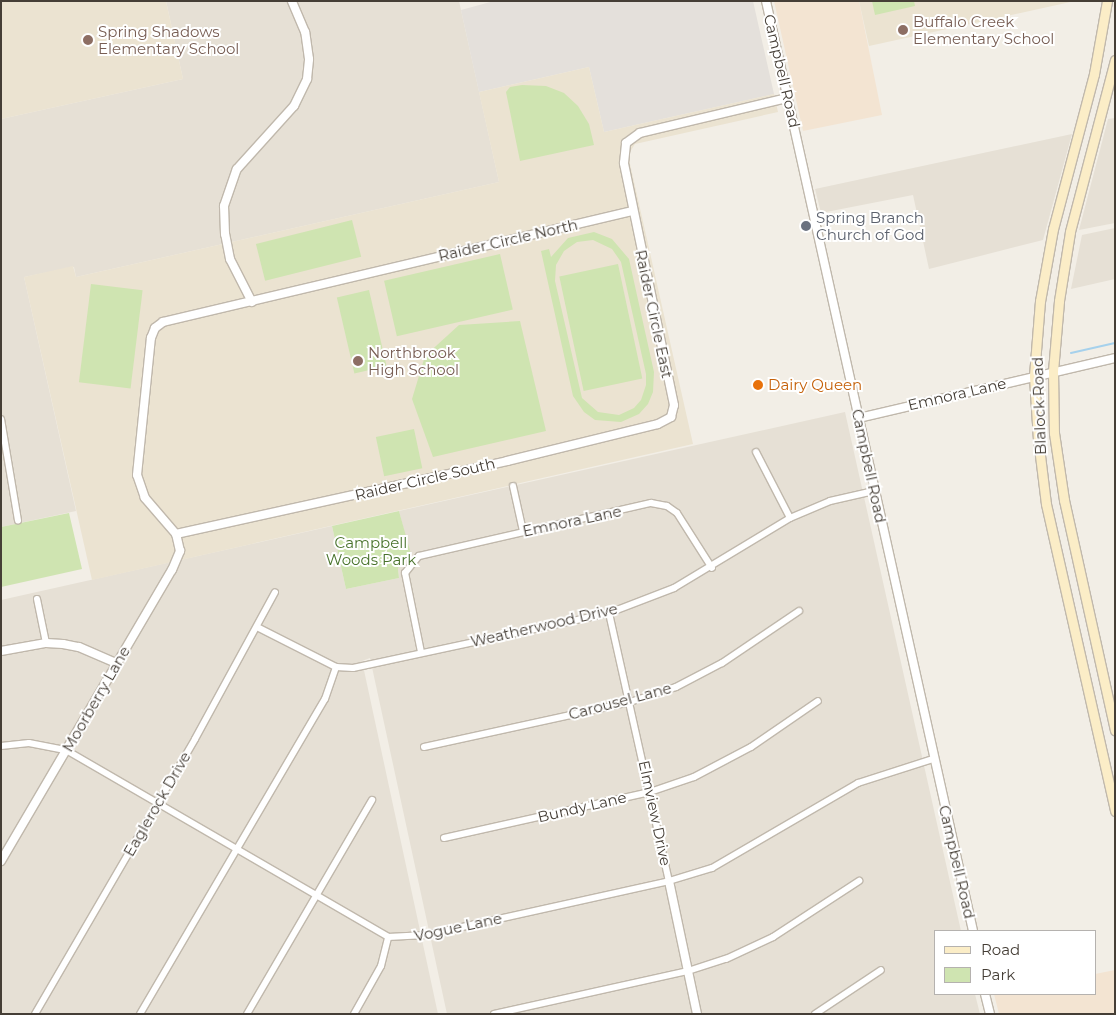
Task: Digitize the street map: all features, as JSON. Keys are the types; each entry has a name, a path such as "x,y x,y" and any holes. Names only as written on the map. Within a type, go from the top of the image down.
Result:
{"main road":[{"name":"Blalock Road","path":"1108,1 1094,74 1053,229 1040,301 1034,376 1038,438 1046,504 1114,806"},
{"name":"Blalock Road","path":"1115,60 1070,232 1059,301 1053,371 1054,433 1076,556 1115,730"},
{"path":"1058,558 1076,556"},
{"path":"1085,677 1102,674"}],"street":[{"path":"252,302 230,259 225,234 224,206 237,169 294,106 307,79 309,59 306,32 292,1"},
{"name":"Campbell Road","path":"766,1 933,759 973,930"},
{"path":"632,211 624,163 626,143 640,133 787,98"},
{"name":"Raider Circle North","path":"176,534 145,498 137,476 141,418 154,328 163,322 632,211"},
{"name":"Raider Circle East","path":"632,211 674,404 671,417"},
{"name":"Emnora Lane","path":"859,418 1115,358"},
{"name":"Raider Circle South","path":"176,534 507,461 658,424 671,417"},
{"path":"1,419 18,521"},
{"path":"756,452 790,518"},
{"path":"513,486 523,531"},
{"name":"Weatherwood Drive","path":"257,627 336,667 353,668 609,613 674,588 712,568 790,518 830,500 874,491"},
{"name":"Emnora Lane","path":"421,652 405,573 419,556 652,503 667,506 677,513 712,568"},
{"name":"Moorberry Lane","path":"1,861 179,557 176,534"},
{"name":"Eaglerock Drive","path":"35,1014 157,803 275,592"},
{"path":"37,599 46,642"},
{"name":"Carousel Lane","path":"424,747 630,702 676,687 722,663 799,611"},
{"name":"Elmview Drive","path":"609,613 650,792 697,1014"},
{"path":"1,651 46,642 79,647 116,663"},
{"path":"140,1014 325,699 336,667"},
{"name":"Bundy Lane","path":"444,838 650,792 694,777 743,751 818,702"},
{"path":"1,746 30,742 66,750 388,937 381,966 354,1014"},
{"name":"Vogue Lane","path":"388,937 426,935 669,881 712,868 749,850 858,783 933,759"},
{"path":"247,1014 372,800"},
{"path":"494,1014 688,971 726,959 773,937 859,881"},
{"path":"815,1014 881,970"},
{"path":"986,995 990,1014"}],"shaded area":[{"name":"Spring Shadows Elementary School","path":"1,1 166,1 183,79 1,119"},
{"path":"166,1 459,1 499,182 76,277 74,267 24,277 76,511 1,527 1,119 183,79"},
{"path":"494,1 753,1 774,94 604,132 589,67 479,92 461,10"},
{"path":"774,1 859,1 882,115 803,131"},
{"name":"Buffalo Creek Elementary School","path":"859,1 1075,1 869,46"},
{"name":"Northbrook High School","path":"589,67 604,132 774,94 778,112 635,144 628,155 693,444 92,580 24,277 73,266 76,277 499,182 479,92"},
{"path":"1115,118 1115,223 1079,230 1108,119"},
{"path":"1072,134 1043,240 929,269 913,195 821,213 815,189"},
{"path":"1115,228 1115,279 1071,289 1082,235"},
{"path":"845,412 961,930 934,930 934,995 975,995 980,1014 447,1014 370,658 362,661 438,1014 1,1014 1,600 332,526 346,589 399,578 398,569 402,559 410,554 399,511"},
{"path":"1115,970 1115,1014 999,1014 994,995 1096,995 1096,974"}],"green space":[{"path":"872,1 914,1 915,6 875,15"},
{"path":"522,85 546,86 564,93 578,106 589,124 594,145 520,161 506,92 510,87"},
{"path":"352,220 361,257 265,281 256,244"},
{"path":"594,232 612,239 629,259 654,372 653,392 648,404 639,414 621,422 595,420 584,412 573,396 541,251 549,249 551,257 568,238","holes":["593,240 612,249 621,262 646,374 646,385 641,400 634,408 619,415 598,412 582,398 555,281 556,265 564,251 577,242"]},
{"path":"500,254 513,310 397,336 384,281"},
{"path":"618,264 642,378 584,391 559,276"},
{"path":"91,284 143,290 131,389 79,382"},
{"path":"369,290 387,366 354,373 337,297"},
{"path":"520,321 546,431 433,457 412,399 425,356 459,325"},
{"path":"414,429 422,468 384,476 376,437"},
{"name":"Campbell Woods Park","path":"399,511 411,554 402,559 398,569 399,578 346,589 332,526"},
{"path":"69,513 82,569 1,587 1,527"}],"waterway":[{"path":"1071,353 1115,343"}],"place":[{"name":"Buffalo Creek Elementary School","path":"903,30"},
{"name":"Spring Shadows Elementary School","path":"88,40"},
{"name":"Spring Branch Church of God","path":"806,226"},
{"name":"Northbrook High School","path":"358,361"},
{"name":"Dairy Queen","path":"758,385"}]}
